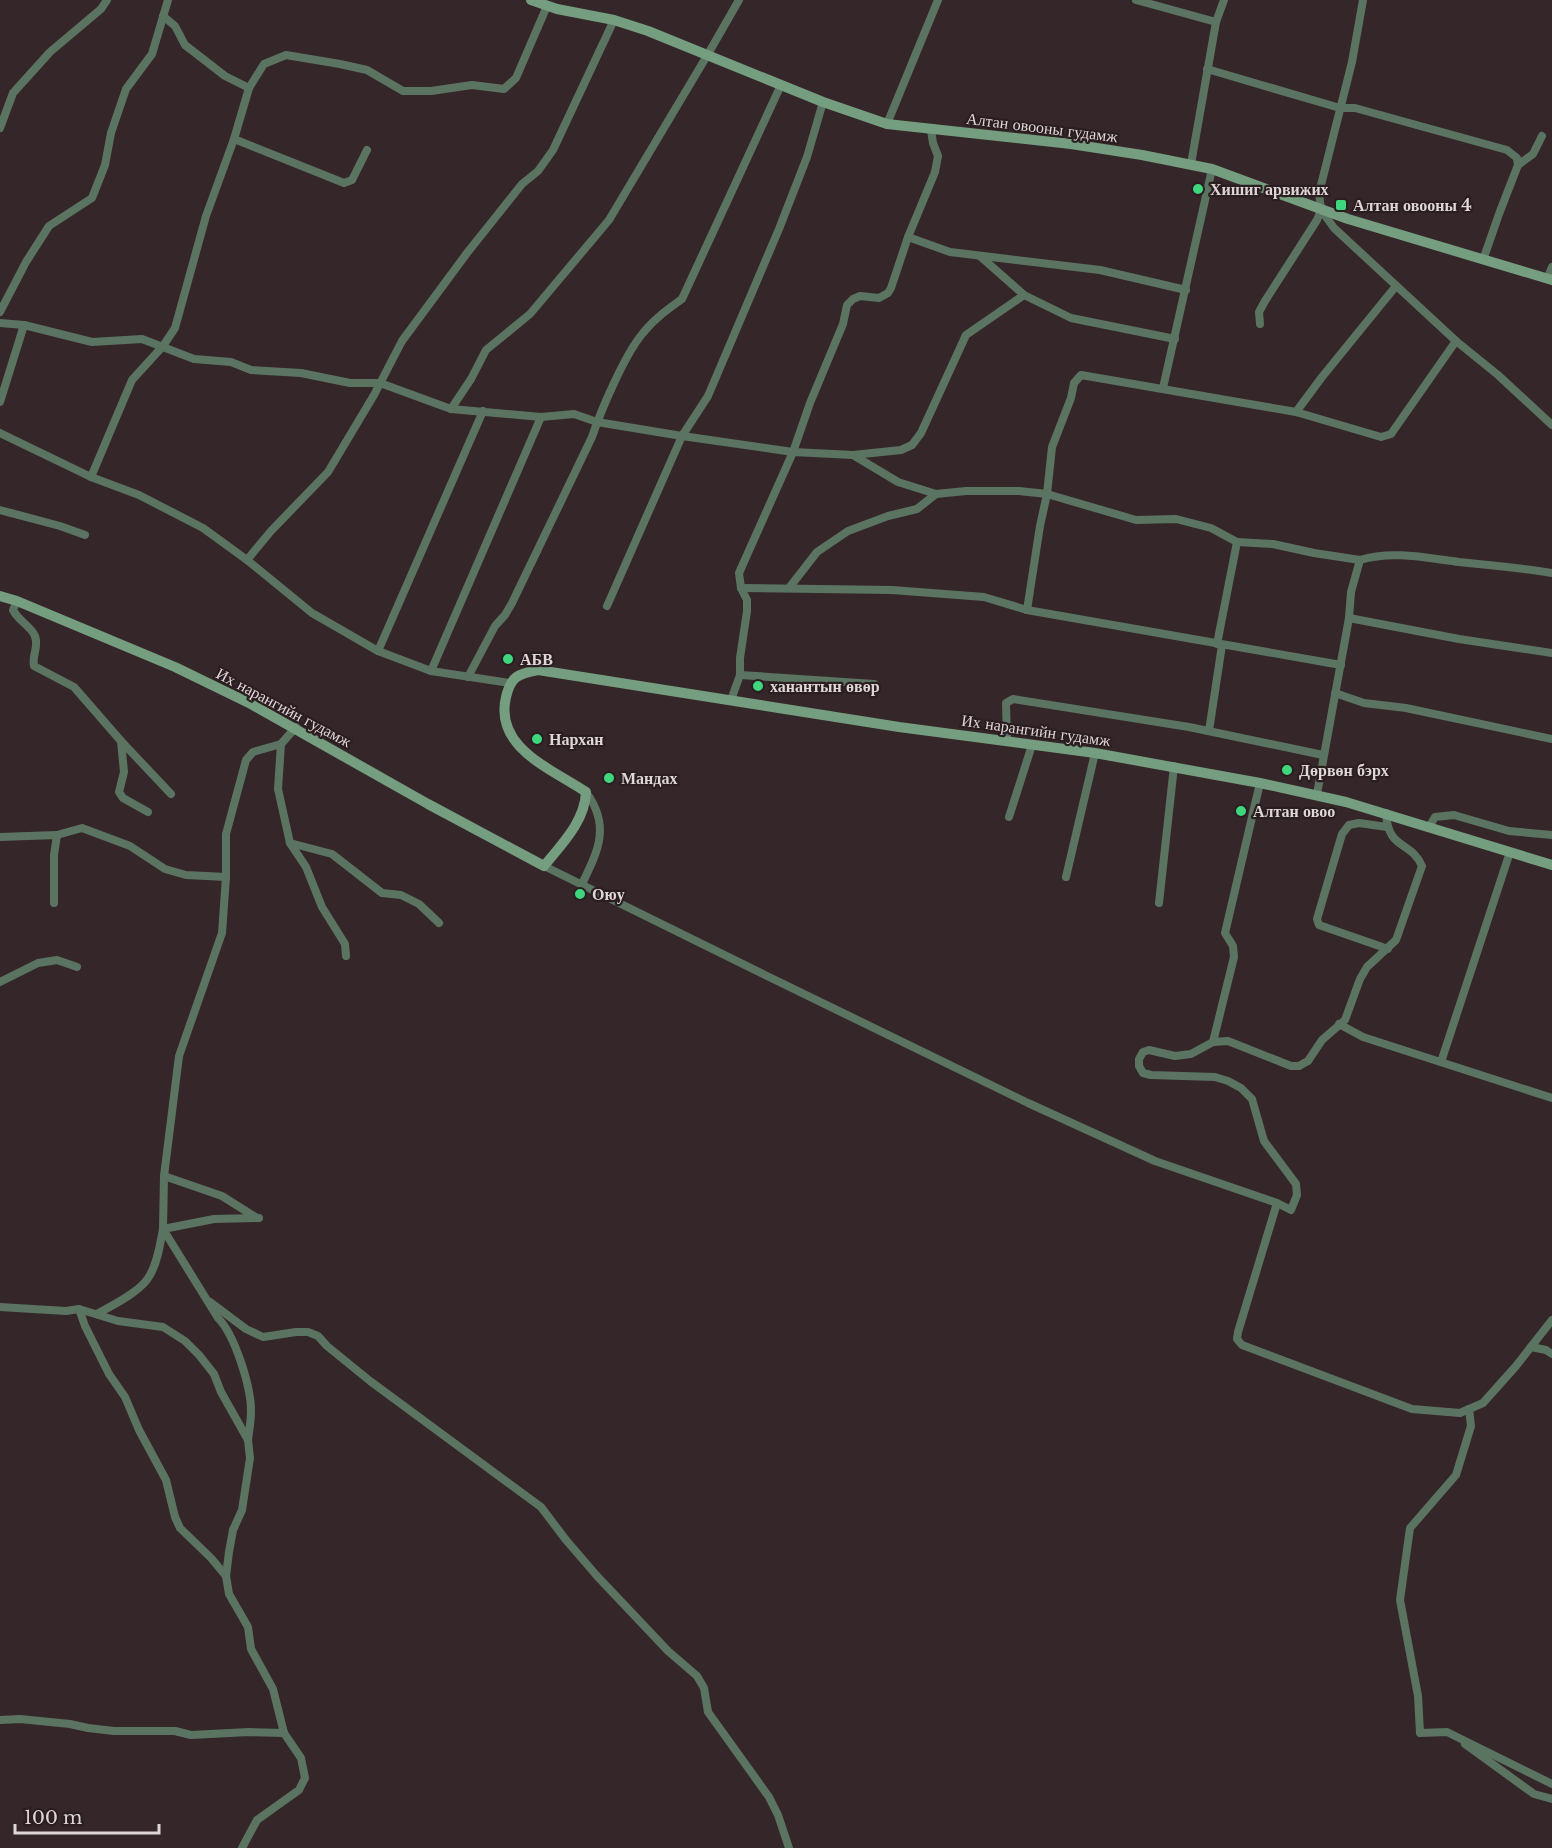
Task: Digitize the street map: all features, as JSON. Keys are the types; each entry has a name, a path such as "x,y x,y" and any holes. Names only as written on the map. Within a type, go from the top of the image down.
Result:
{"main road":[{"name":"Алтан овооны гудамж","path":"531,0 547,6 614,20 648,31 823,102 887,123 931,130 1071,144 1191,164 1212,169 1321,210 1550,280"},
{"name":"Их нарангийн гудамж","path":"0,596 175,667 296,728 428,804 544,866"},
{"name":"Их нарангийн гудамж","path":"510,683 516,676 538,670 1174,766 1317,794 1552,865"},
{"path":"510,683 503,716 513,739 525,752 586,792 586,805 573,830 544,866"}],"street":[{"path":"0,128 13,93 50,52 101,9 107,0"},
{"path":"0,312 26,262 50,226 92,198 105,165 111,133 126,89 152,54 168,0"},
{"path":"451,409 471,379 486,350 530,314 609,220 739,0"},
{"path":"887,123 938,0"},
{"path":"1136,0 1216,22"},
{"path":"1191,164 1216,22 1224,0"},
{"path":"1363,0 1352,63 1318,193 1321,210 1334,228 1396,286 1552,425"},
{"path":"91,477 132,380 163,346 175,328 206,216 234,139 249,88 264,64 286,55 367,70 403,91 431,91 472,85 504,89 516,78 547,6"},
{"path":"163,16 175,26 185,45 225,76 249,88"},
{"path":"247,560 271,531 328,472 402,341 467,253 522,184 538,171 553,150 614,20"},
{"path":"1208,69 1340,108 1355,108 1507,150 1517,158 1518,165 1484,260"},
{"path":"468,677 495,626 512,603 632,348 643,332 665,311 682,299 781,85"},
{"path":"607,606 682,436 708,396 779,229 807,157 823,102"},
{"path":"731,700 740,675 740,658 747,611 747,600 741,588 739,573 793,452 810,403 843,324 848,305 853,298 860,296 879,298 888,293 891,288 908,237 936,172 938,156 931,130"},
{"path":"1518,165 1533,154 1542,136"},
{"path":"234,139 344,183 352,180 367,150"},
{"path":"1163,388 1212,169"},
{"path":"1260,324 1259,312 1265,300 1317,220 1321,210"},
{"path":"908,237 950,252 1100,270 1186,290"},
{"path":"981,257 1024,294 1071,318 1175,339"},
{"path":"1550,280 1552,267"},
{"path":"1296,412 1396,286"},
{"path":"0,323 24,325 92,342 142,339 194,359 231,362 251,370 301,374 350,383 380,383 451,409 541,417 574,414 597,422 682,436 793,452 853,455 901,450 912,445 921,433 966,335 1024,294"},
{"path":"0,402 24,325"},
{"path":"1027,610 1047,494 1052,447 1071,398 1074,383 1081,375 1296,412 1381,437 1391,434 1456,341"},
{"path":"378,651 483,411"},
{"path":"431,671 541,417"},
{"path":"0,433 91,477 139,495 203,528 247,560 312,614 378,651 431,671 510,683"},
{"path":"853,455 898,482 936,494 966,491 1019,491 1047,494 1136,520 1176,519 1211,528 1237,542 1273,544 1360,560 1371,557 1408,556 1518,567 1552,573"},
{"path":"789,588 817,552 848,531 888,516 917,509 936,494"},
{"path":"0,510 85,535"},
{"path":"1209,731 1237,542"},
{"path":"1317,794 1349,618 1351,592 1360,560"},
{"path":"741,588 892,590 984,597 1027,610 1341,665"},
{"path":"17,601 13,610 17,618 34,633 36,641 34,666 74,687 171,794"},
{"path":"1349,618 1460,639 1552,652"},
{"path":"740,675 874,684"},
{"path":"1335,693 1371,704 1406,708 1552,739"},
{"path":"1006,741 1006,703 1013,699 1209,731 1323,755"},
{"path":"97,1314 128,1295 150,1276 158,1254 163,1229 164,1176 179,1056 222,933 226,834 246,760 253,752 281,744 296,728"},
{"path":"121,741 124,772 119,792 123,798 148,812"},
{"path":"281,744 278,789 290,843 306,867 322,907 345,944 346,956"},
{"path":"1009,817 1032,745"},
{"path":"1066,877 1095,753"},
{"path":"1159,903 1174,766"},
{"path":"1213,1042 1234,957 1233,946 1225,933 1260,783"},
{"path":"582,884 599,845 597,806 586,792"},
{"path":"544,866 1028,1103 1155,1161 1277,1203 1291,1210 1297,1195 1296,1184 1264,1140 1252,1099 1241,1088 1215,1077 1151,1075 1143,1072 1138,1066 1139,1059 1143,1052 1149,1050 1175,1056 1191,1054 1213,1042 1228,1041 1291,1066 1299,1066 1308,1061 1322,1040 1345,1020 1367,967 1396,940 1422,866 1419,859 1391,836 1387,827 1386,813"},
{"path":"1429,827 1435,817 1454,814 1509,831 1552,835"},
{"path":"1387,827 1359,823 1349,825 1342,834 1317,920 1319,925 1388,949"},
{"path":"0,837 57,835 82,828 130,846 165,869 186,875 226,877"},
{"path":"54,903 54,855 57,835"},
{"path":"290,843 332,854 382,893 401,895 419,904 439,923"},
{"path":"1441,1062 1510,852"},
{"path":"0,982 38,963 57,960 77,967"},
{"path":"1339,1024 1363,1037 1552,1098"},
{"path":"163,1229 214,1219 259,1218 222,1196 164,1176"},
{"path":"1277,1203 1238,1332 1237,1339 1242,1346 1412,1408 1460,1413 1483,1403 1552,1320"},
{"path":"163,1229 236,1347 250,1396 248,1440 250,1458 242,1510 233,1530 226,1576 229,1594 248,1627 251,1649 273,1689 284,1733 302,1758 305,1778 299,1790 257,1820 242,1848"},
{"path":"210,1302 246,1329 263,1337 296,1332 308,1332 318,1336 370,1381 541,1507 597,1576 668,1651 697,1676 704,1688 708,1712 769,1797 778,1815 789,1848"},
{"path":"0,1307 66,1311 79,1309 118,1321 163,1327 185,1341 200,1355 214,1374 221,1392 248,1440"},
{"path":"79,1309 85,1326 125,1397 138,1430 166,1480 180,1528 226,1576"},
{"path":"1531,1347 1546,1350 1552,1354"},
{"path":"1469,1409 1471,1426 1456,1475 1410,1528 1400,1600 1418,1696 1420,1733 1447,1732 1552,1784"},
{"path":"0,1719 70,1724 114,1731 175,1731 191,1735 284,1733"},
{"path":"1447,1732 1534,1794 1552,1799"}],"place":[{"name":"Хишиг арвижих","path":"1198,189"},
{"name":"Алтан овооны 4","path":"1341,205"},
{"name":"АБВ","path":"508,659"},
{"name":"ханантын өвөр","path":"758,686"},
{"name":"Нархан","path":"537,739"},
{"name":"Дөрвөн бэрх","path":"1287,770"},
{"name":"Мандах","path":"609,778"},
{"name":"Алтан овоо","path":"1241,811"},
{"name":"Оюу","path":"580,894"}]}
